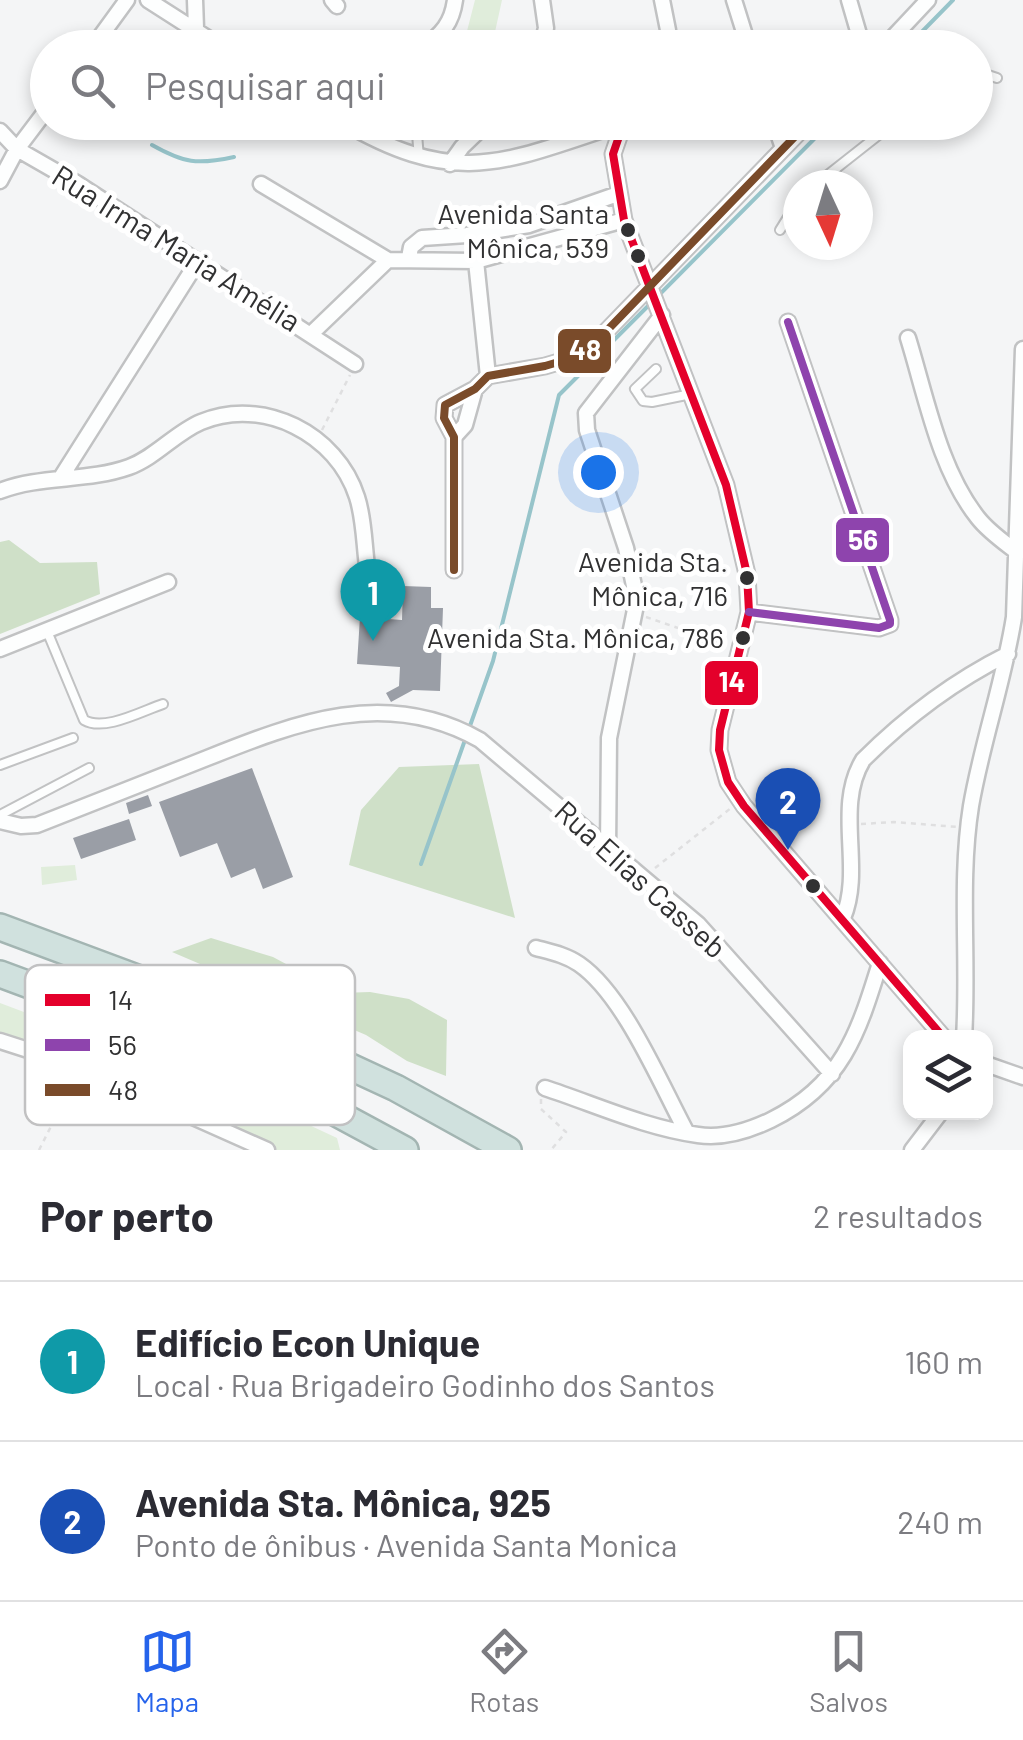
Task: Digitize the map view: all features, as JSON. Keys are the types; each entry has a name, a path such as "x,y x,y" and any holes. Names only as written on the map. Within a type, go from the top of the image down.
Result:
{"highway":[{"path":"0,927 102,965"},
{"path":"0,974 25,983"},
{"path":"355,1069 508,1150"},
{"path":"355,1123 405,1150"}],"street":[{"path":"105,30 126,0"},
{"path":"148,0 199,30"},
{"path":"195,0 196,28"},
{"path":"445,30 453,16 455,0"},
{"path":"542,0 546,30"},
{"path":"662,0 668,30"},
{"path":"734,0 744,30"},
{"path":"848,0 857,30"},
{"path":"900,30 928,0"},
{"name":"Rua Irma Maria Amélia","path":"0,131 17,149 198,260 355,364"},
{"path":"0,181 30,132"},
{"path":"380,140 419,159 450,164 493,163 572,140"},
{"path":"450,164 469,140"},
{"path":"618,140 613,154 624,220 726,485 748,574 749,612 720,730 719,750 728,782 740,801 937,1030"},
{"path":"780,140 783,148"},
{"path":"454,570 454,437 443,412 444,404 475,389 488,376 546,366 591,347 791,140"},
{"path":"261,184 388,260 476,261 624,220"},
{"path":"409,258 412,247 422,238 529,225 618,194"},
{"path":"60,479 198,260"},
{"path":"311,334 388,260"},
{"path":"476,261 488,376"},
{"path":"608,851 609,738 636,586 587,430 586,414 660,311"},
{"path":"749,612 879,628 890,624 888,604 848,503 788,322"},
{"path":"908,338 948,460 966,498 984,524 1018,553"},
{"path":"964,1030 969,828 987,731 1008,654 1018,553 1023,349"},
{"path":"454,437 466,425 475,389"},
{"path":"0,492 133,466 202,422 226,416 278,418 318,439 342,466 358,499 367,566"},
{"path":"0,649 168,582"},
{"path":"843,918 852,887 852,789 863,760 933,699 1008,654"},
{"name":"Rua Elias Casseb","path":"0,818 21,826 36,825 264,736 324,718 360,713 408,714 449,722 471,735 698,924 832,1074"},
{"path":"536,948 576,961 606,991 631,1028 686,1133"},
{"path":"545,1088 686,1133 715,1136 757,1126 792,1109 832,1074 858,1032 880,963"},
{"path":"0,1041 25,1049"},
{"path":"993,1067 1023,1078"},
{"path":"912,1150 935,1120"},
{"path":"211,1125 267,1150"}],"lane":[{"path":"993,77 998,78"},
{"path":"417,140 419,159"},
{"path":"834,170 872,140"},
{"path":"780,230 783,225"},
{"path":"656,369 634,389 643,401 691,394"},
{"path":"47,631 84,720 90,724 102,724 163,704"},
{"path":"0,764 73,738"},
{"path":"0,818 88,768"}],"path":[{"path":"318,439 355,364"},
{"path":"634,614 742,650"},
{"path":"642,878 740,801"},
{"path":"849,825 894,822 969,828"},
{"path":"545,1088 540,1103 550,1120 566,1132 551,1150"},
{"path":"39,1150 52,1125"}],"green space":[{"path":"475,0 502,0 495,30 467,30"},
{"path":"9,540 40,563 97,562 100,594 0,634 0,542"},
{"path":"479,764 515,918 349,865 361,810 399,767"},
{"path":"75,865 77,880 42,885 41,867"},
{"path":"211,938 288,965 202,965 172,952"},
{"path":"355,992 409,999 447,1020 446,1076 407,1061 355,1030"},
{"path":"0,1003 25,1012 25,1046 0,1036"},
{"path":"216,1125 309,1125 337,1138 340,1150 277,1150"}],"building":[{"path":"403,586 431,587 431,608 443,608 440,691 413,690 391,702 386,693 399,686 400,667 357,664 360,617 402,620"},
{"path":"252,768 293,877 263,889 255,868 231,878 217,843 180,857 159,802"},
{"path":"148,795 152,806 129,814 126,803"},
{"path":"129,819 136,840 81,859 73,838"}],"waterway":[{"path":"924,30 953,0"},
{"path":"658,296 813,140"},
{"path":"152,145 191,161 234,157"},
{"path":"421,864 493,661 559,395 652,302"}],"transit line":[{"name":"14","path":"618,140 613,154 624,220 726,485 747,574 749,612 720,730 719,750 728,782 744,806 937,1030"},
{"name":"48","path":"454,570 454,437 444,418 445,405 475,389 488,376 545,366 591,347 792,140"},
{"name":"56","path":"749,612 879,628 890,624 788,322"}],"place":[{"name":"Avenida Santa Mônica, 539","path":"628,230"},
{"name":"Avenida Sta. Mônica, 716","path":"747,578"},
{"name":"Avenida Sta. Mônica, 786","path":"743,638"},
{"name":"Edifício Econ Unique","path":"373,641"},
{"name":"Avenida Sta. Mônica, 925","path":"788,850"}]}
